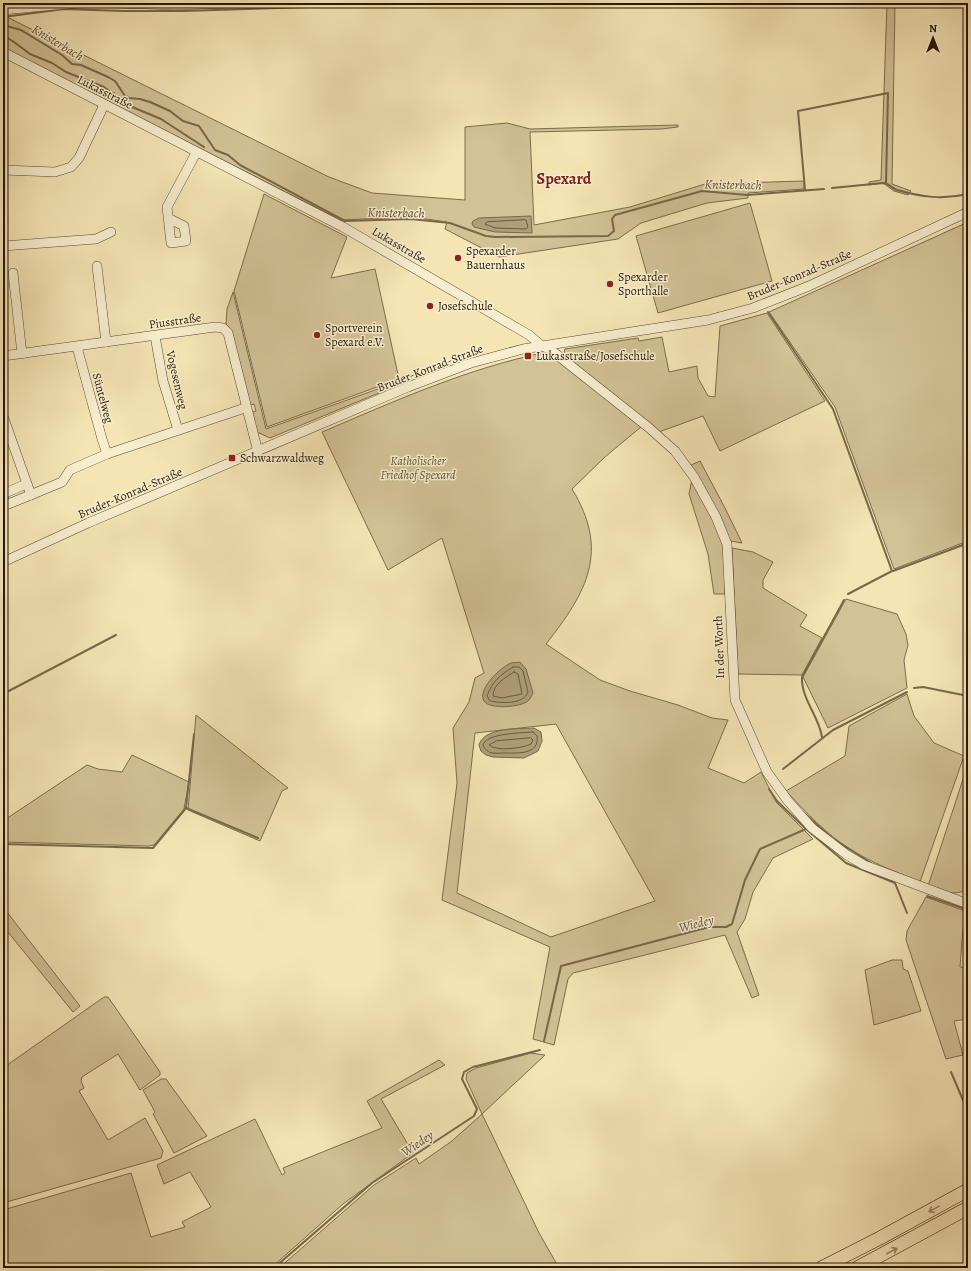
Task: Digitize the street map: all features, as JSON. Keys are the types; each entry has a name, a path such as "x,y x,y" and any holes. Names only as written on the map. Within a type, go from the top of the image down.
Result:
{"highway":[{"path":"821,1268 968,1190"},
{"path":"857,1268 968,1208"}],"street":[{"path":"3,10 77,3"},
{"path":"115,3 175,5 233,3"},
{"name":"Lukasstraße","path":"3,52 196,153 342,227 519,329 542,346"},
{"path":"3,170 55,172 71,168 79,158 104,105"},
{"path":"168,218 167,207 196,153"},
{"name":"Bruder-Konrad-Straße","path":"3,562 88,523 408,387 471,363 542,346 708,320 753,308 810,286 968,212"},
{"path":"3,246 96,239 111,232"},
{"path":"97,266 106,342"},
{"path":"13,273 22,354"},
{"name":"Piusstraße","path":"3,356 215,327 223,328 228,333 245,408 258,452"},
{"name":"Vogesenweg","path":"155,336 163,381 178,430"},
{"name":"Süntelweg","path":"77,346 107,454"},
{"name":"In der Worth","path":"542,346 551,350 579,371 675,451 694,477 716,518 727,544 733,685 735,700 767,772 788,801 812,828 847,855 864,865 968,904"},
{"path":"4,503 62,482 70,470 107,454 245,408"},
{"path":"3,416 6,433 31,494"},
{"path":"3,494 26,484"}],"green space":[{"path":"668,3 631,7 595,7 521,4"},
{"path":"887,3 895,3 892,184 911,191 908,195 894,191 883,183 869,185 869,182 881,180"},
{"path":"9,18 329,177 372,193 465,200 465,127 507,123 530,129 678,125 678,127 661,129 530,132 534,225 630,207 705,184 804,181 804,189 748,193 748,198 707,203 641,223 618,239 499,257 445,229 447,222 412,217 341,220 46,71 3,47 3,19"},
{"name":"Sportverein Spexard e.V.","path":"264,194 347,237 331,278 375,269 399,379 267,427 234,291"},
{"path":"750,203 772,281 658,313 636,236"},
{"path":"968,222 968,541 894,569 835,407 769,312"},
{"path":"233,292 266,429 403,380 403,383 270,438 257,432 252,412 256,411 254,404 250,405 231,330 226,324 227,309"},
{"path":"767,313 825,401 720,451 703,416 659,432 565,356 564,352 565,349 638,338 639,341 662,337 669,372 697,366 698,378 708,396 715,397 720,326"},
{"name":"Katholischer Friedhof Spexard","path":"547,352 563,363 641,427 606,456 572,489 583,511 590,532 591,552 589,570 573,607 546,644 600,680 630,691 678,705 712,718 728,720 708,768 744,783 761,772 776,802 813,839 773,858 753,892 745,919 737,932 759,995 752,998 725,935 573,973 568,979 554,1045 533,1039 550,947 442,900 457,783 453,728 469,702 475,678 484,673 442,538 388,570 322,432 432,386 518,359","holes":["556,724 655,901 551,937 457,893 475,733"]},
{"path":"700,461 742,543 730,541 720,517 691,465"},
{"path":"692,479 714,520 724,545 725,594 714,594 708,554 689,494"},
{"path":"732,548 753,552 773,562 763,580 763,588 807,615 800,626 822,638 802,675 738,674"},
{"path":"846,599 897,614 906,634 908,645 904,660 907,688 828,728 803,677"},
{"path":"907,694 914,716 934,743 964,756 920,882 875,863 841,843 816,822 786,791 845,756 849,726"},
{"path":"196,715 288,788 282,791 260,841 188,810"},
{"path":"132,755 189,782 184,809 154,845 3,842 3,821 87,765 98,769 122,772"},
{"path":"968,764 968,889 958,893 953,893 928,886"},
{"path":"926,897 968,912 968,928 963,928 960,967 968,968 968,1019 954,1021 963,1055 946,1059 906,940 907,931"},
{"path":"3,907 80,1006 73,1012 3,926"},
{"path":"892,960 902,960 903,969 908,971 921,1011 874,1025 865,970"},
{"path":"104,997 108,997 160,1072 160,1075 140,1090 118,1054 82,1077 81,1081 84,1088 79,1091 108,1140 145,1118 163,1151 161,1158 3,1203 3,1068"},
{"path":"531,1053 545,1055 482,1114 466,1079 467,1073 476,1068"},
{"path":"439,1060 445,1065 381,1099 413,1153 343,1204 271,1268 3,1268 3,1210 131,1173 151,1237 185,1227 182,1222 211,1207 190,1172 164,1184 157,1165 255,1119 282,1175 285,1173 283,1168 382,1128 367,1101"},
{"path":"161,1079 166,1079 207,1136 174,1153 153,1114 155,1112 143,1090"},
{"path":"482,1114 539,1233 559,1268 279,1268 374,1185 416,1158 419,1164 452,1141"}],"water":[{"path":"531,216 532,233 495,232 474,227 472,224 473,221 479,218"},
{"path":"520,662 526,669 533,693 529,700 519,705 506,707 487,704 484,701 483,696 484,691 491,679 507,665"},
{"path":"534,728 541,732 542,741 538,751 524,758 493,757 486,755 481,751 479,745 482,739 487,735 502,730"}],"waterway":[{"path":"3,17 64,9 183,11 437,3"},
{"name":"Knisterbach","path":"3,25 21,30 62,55 72,64 81,65 115,81 125,96 150,102 170,111 183,121 199,126 215,150 228,155 240,165 345,221 411,219 450,223 486,236 495,237 608,236 614,231 612,219 615,215 702,191 747,195 824,189"},
{"path":"3,35 30,54 52,63 66,72 104,87 125,104 161,119 204,147"},
{"path":"110,99 114,93"},
{"path":"805,190 798,111 888,93 886,183"},
{"name":"Knisterbach","path":"832,188 883,183 897,190 924,196 949,197 968,194"},
{"path":"768,312 833,409 892,571 848,594"},
{"path":"893,571 963,545"},
{"path":"822,737 804,693 802,677 844,600"},
{"path":"3,694 116,635"},
{"name":"Wiedey","path":"914,688 923,687 968,696"},
{"name":"Wiedey","path":"783,769 833,730 907,692"},
{"path":"3,844 153,848 186,808 194,734"},
{"path":"769,789 777,801 806,829 846,863 895,883 907,913"},
{"path":"186,808 258,838"},
{"path":"803,812 832,838 871,863"},
{"name":"Wiedey","path":"544,1041 561,966 709,927 726,927 732,924 745,880 760,849 806,829"},
{"path":"927,896 968,910"},
{"name":"Wiedey","path":"274,1268 372,1183 474,1116 477,1109 462,1079 464,1072 473,1067 540,1050"},
{"path":"951,1072 968,1112"}],"place":[{"name":"Spexarder Bauernhaus","path":"458,258"},
{"name":"Spexarder Sporthalle","path":"610,284"},
{"name":"Josefschule","path":"430,306"},
{"name":"Sportverein Spexard e.V.","path":"317,335"},
{"name":"Lukasstraße/Josefschule","path":"528,356"},
{"name":"Schwarzwaldweg","path":"232,458"}],"district":[{"name":"Spexard","path":"564,178"}]}
